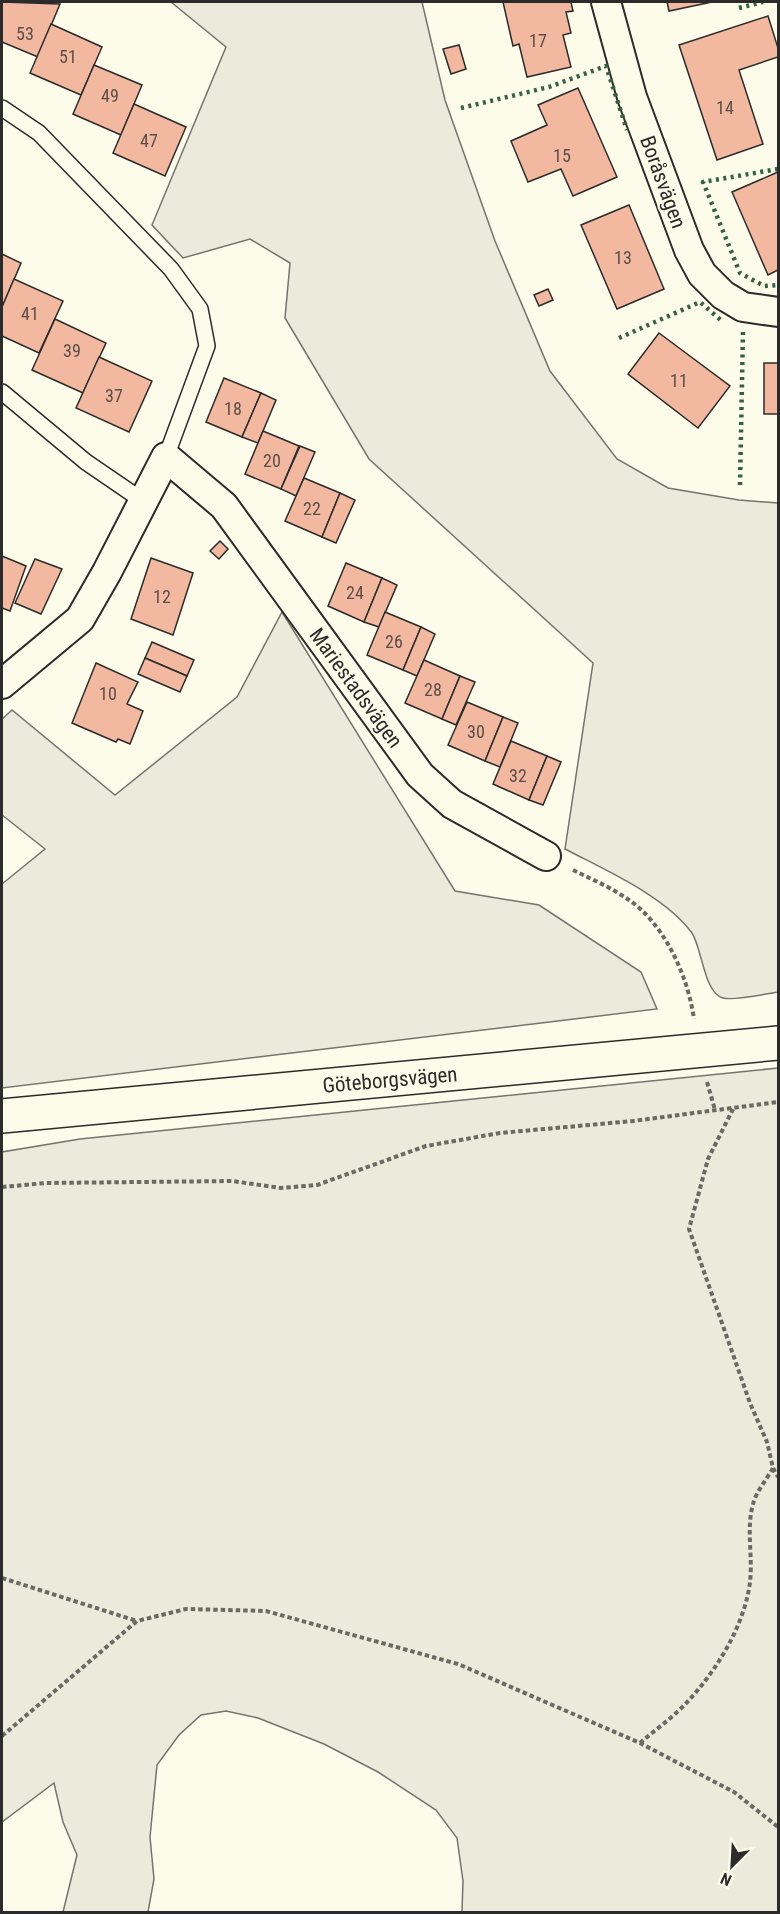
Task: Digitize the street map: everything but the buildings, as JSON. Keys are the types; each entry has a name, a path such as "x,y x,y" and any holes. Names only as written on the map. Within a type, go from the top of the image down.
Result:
{"street":[{"name":"Boråsvägen","path":"606,2 632,97 689,250 702,274 723,295 743,307 778,312"},
{"path":"2,684 80,619 107,572 166,457"},
{"name":"Mariestadsvägen","path":"166,457 224,506 420,775 452,804 546,856"},
{"name":"Göteborgsvägen","path":"2,1116 778,1043"}],"lane":[{"path":"2,108 39,133 171,269 200,309 207,346 166,457"},
{"path":"2,392 86,462 143,501"}],"path":[{"path":"546,856 628,899 657,927 681,971 692,1003 697,1051 715,1110"},
{"path":"2,1187 46,1183 232,1181 281,1188 317,1185 426,1146 500,1133 633,1121 778,1102"},
{"path":"734,1108 708,1159 689,1229 778,1478"},
{"path":"640,1743 689,1701 708,1677 729,1642 746,1604 750,1581 749,1549 753,1503 773,1468"},
{"path":"2,1578 137,1621"},
{"path":"2,1736 137,1621 186,1609 267,1611 458,1664 640,1743 734,1792 778,1827"}],"shaded area":[{"path":"171,2 422,2 445,100 495,241 550,371 617,459 668,488 739,500 778,503 778,992 735,999 723,998 717,994 707,979 692,933 680,920 666,907 633,885 565,849 593,663 369,459 285,318 290,263 250,239 183,258 152,225 226,47"},
{"path":"282,612 455,891 539,905 641,972 657,1009 2,1088 2,884 45,849 2,815 2,719 12,710 115,795 237,697"},
{"path":"778,1068 778,1912 462,1912 463,1881 457,1838 436,1810 378,1772 324,1744 258,1718 226,1711 201,1715 179,1735 157,1765 150,1837 154,1879 148,1912 63,1912 77,1855 63,1822 54,1783 2,1822 2,1152 80,1139"}],"hedge":[{"path":"739,8 763,2"},
{"path":"461,108 549,87 606,66 627,130"},
{"path":"778,169 703,182 740,273 764,286 778,285"},
{"path":"619,338 700,302 723,322"},
{"path":"740,485 743,330"}]}
